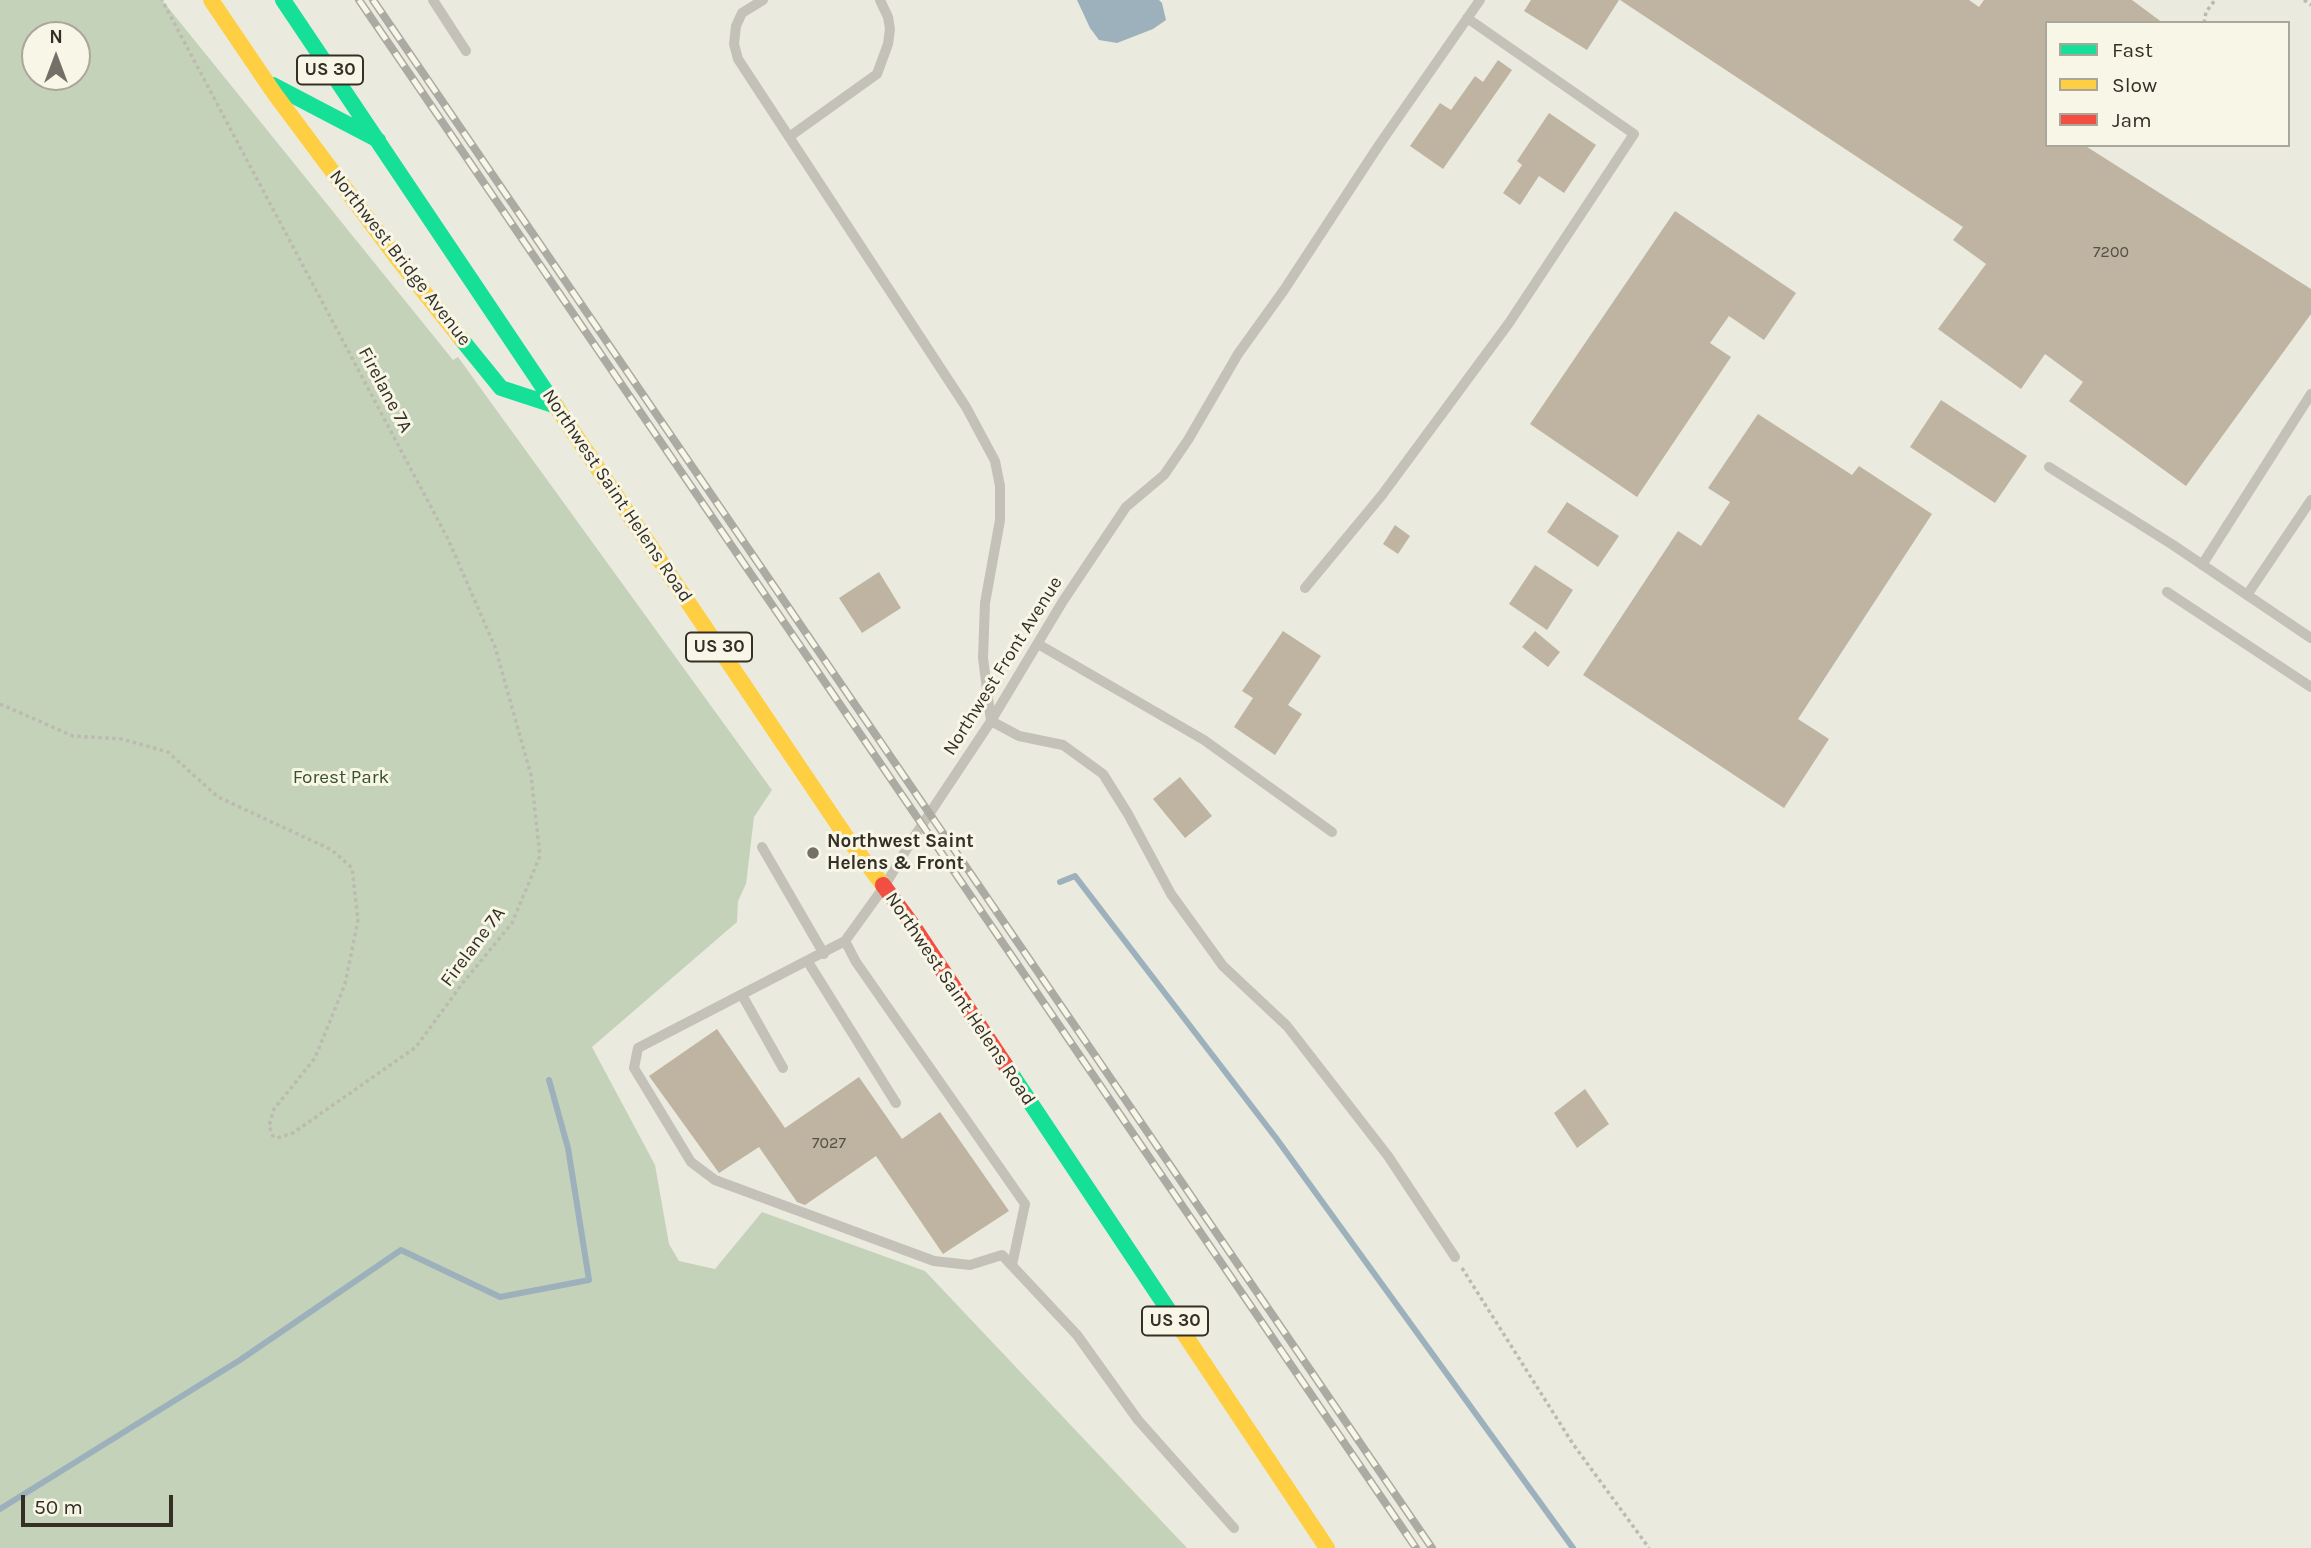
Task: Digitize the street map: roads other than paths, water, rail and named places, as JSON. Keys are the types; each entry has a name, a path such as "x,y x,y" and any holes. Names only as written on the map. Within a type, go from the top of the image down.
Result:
{"main road":[{"name":"Northwest Bridge Avenue","path":"211,0 265,81 397,258 501,388 556,406"},
{"name":"Northwest Saint Helens Road","path":"283,0 845,835 911,923 1327,1548"},
{"name":"Northwest Bridge Avenue","path":"265,81 378,140"}],"lane":[{"path":"433,0 466,51"},
{"path":"763,0 742,13 736,26 733,44 738,59 966,407 995,461 1000,486 999,520 985,603 983,658 991,721 1019,736 1063,745 1103,774 1171,894 1223,966 1287,1026 1388,1156 1455,1257"},
{"path":"789,137 877,74 888,44 890,29 880,0"},
{"name":"Northwest Front Avenue","path":"845,942 884,887 991,721 1126,506 1164,475 1188,440 1238,354 1480,0"},
{"path":"1305,588 1382,495 1509,323 1634,134 1467,18"},
{"path":"2202,565 2311,394"},
{"path":"2049,467 2311,638"},
{"path":"2247,595 2311,500"},
{"path":"2167,592 2311,687"},
{"path":"1038,644 1203,740 1332,832"},
{"path":"762,847 824,954"},
{"path":"1012,1265 1025,1204 856,962 845,942 638,1048 634,1068 691,1162 715,1180 934,1261 970,1265 1002,1255 1077,1335 1138,1420 1234,1528"},
{"path":"808,962 896,1103"},
{"path":"742,995 783,1068"}],"water":[{"path":"1077,0 1159,0 1166,20 1153,29 1117,43 1099,40 1090,28"}],"waterway":[{"path":"1060,882 1075,876 1276,1138 1573,1548"},
{"path":"0,1509 240,1360 401,1250 500,1297 589,1280 568,1148 549,1080"}],"railway":[{"path":"359,0 1416,1548"},
{"path":"373,0 1432,1548"}],"place":[{"name":"Northwest Saint Helens & Front","path":"813,853"}],"park label":[{"name":"Forest Park","path":"341,778"}]}
